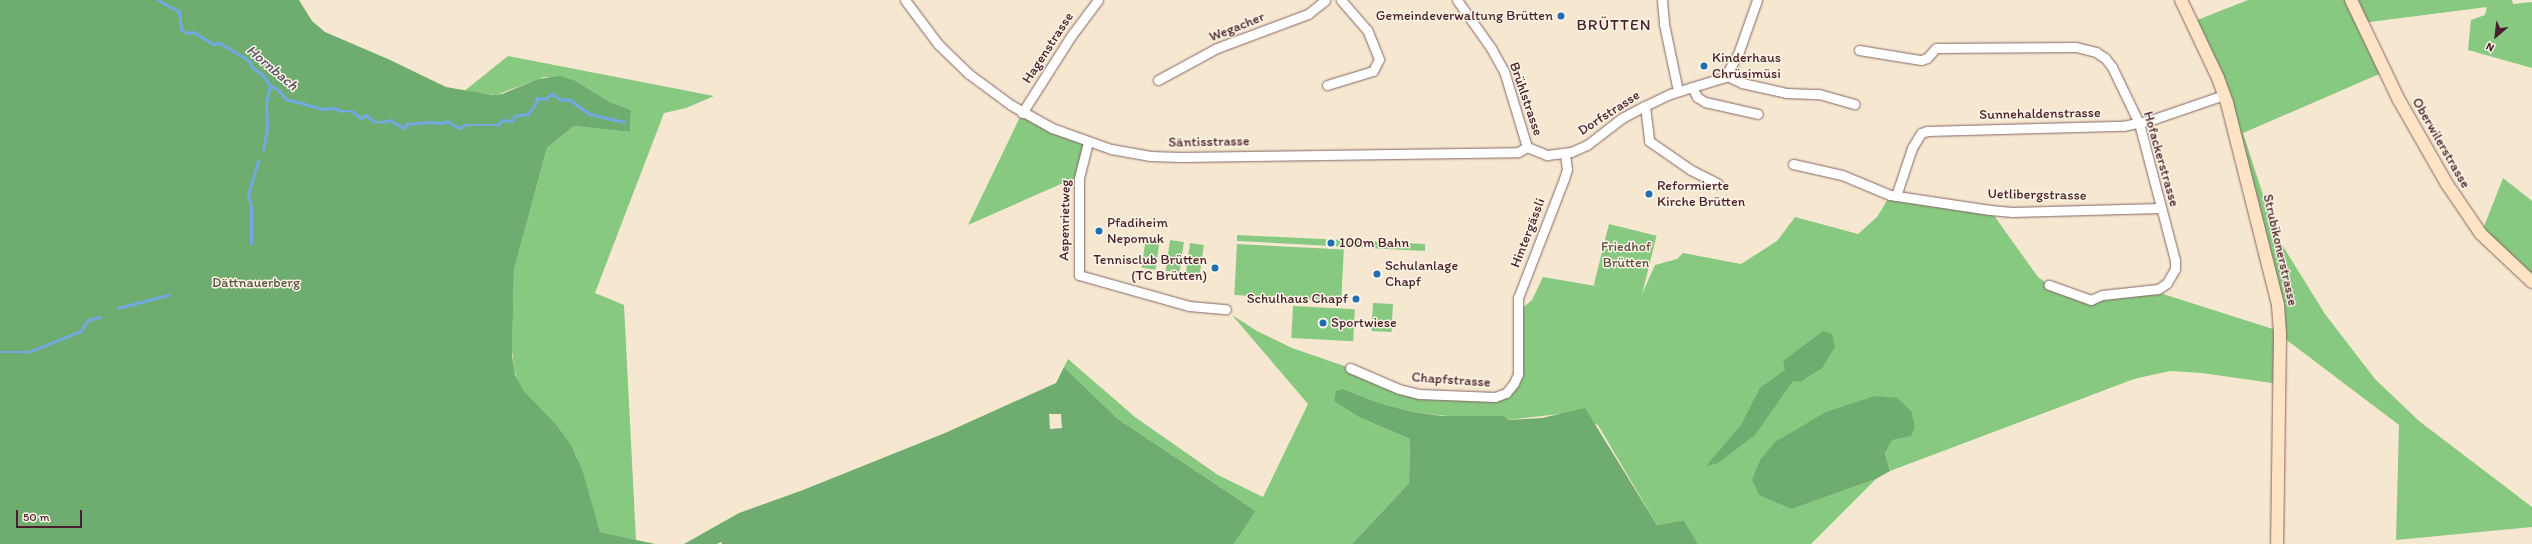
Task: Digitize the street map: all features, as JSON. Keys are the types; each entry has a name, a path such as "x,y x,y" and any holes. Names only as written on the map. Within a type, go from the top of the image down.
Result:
{"street":[{"name":"Säntisstrasse","path":"905,0 938,44 969,74 1022,112 1052,128 1088,142 1150,156 1180,157 1518,152 1527,147"},
{"name":"Hagenstrasse","path":"1022,112 1071,36 1097,0"},
{"name":"Wegacher","path":"1158,80 1217,48 1308,14 1325,0"},
{"path":"1327,85 1373,71 1379,60 1367,30 1341,0"},
{"name":"Brühlstrasse","path":"1457,0 1491,48 1504,71 1527,147"},
{"path":"1662,0 1664,24 1678,91"},
{"path":"1756,0 1738,54 1727,76 1742,83 1786,93 1819,94 1855,104"},
{"name":"Strubikonerstrasse","path":"2181,0 2224,95 2236,135 2278,304 2280,335 2277,544"},
{"name":"Oberwilerstrasse","path":"2351,0 2392,86 2447,184 2481,234 2532,282"},
{"name":"Hofackerstrasse","path":"1858,50 1921,60 1927,58 1936,48 2086,48 2105,58 2112,67 2139,123 2175,260 2175,269 2167,282 2158,289 2102,295 2091,300 2049,285"},
{"name":"Dorfstrasse","path":"1565,154 1587,145 1622,118 1645,106 1678,91 1727,76"},
{"path":"1692,87 1697,97 1705,102 1758,114"},
{"name":"Sunnehaldenstrasse","path":"1893,196 1912,148 1921,133 1927,131 2123,126 2139,123 2224,95"},
{"path":"1645,106 1650,141 1691,170 1718,184"},
{"name":"Aspenrietweg","path":"1088,142 1079,179 1078,274 1189,306 1226,309"},
{"path":"1527,147 1542,154 1565,154"},
{"name":"Hintergässli","path":"1518,324 1518,298 1567,169 1565,154"},
{"name":"Uetlibergstrasse","path":"1793,164 1842,175 1893,196 2012,212 2161,208"},
{"name":"Chapfstrasse","path":"1350,368 1393,387 1419,394 1496,397 1506,393 1514,383 1518,374 1518,324"}],"green space":[{"name":"Dättnauerberg","path":"0,0 299,0 312,21 325,32 388,59 446,87 492,95 502,94 538,79 560,76 576,81 610,102 631,110 630,132 574,126 547,148 514,270 512,356 515,374 523,390 559,428 572,447 582,469 600,532 655,544 0,544"},
{"path":"2248,0 2512,0 2513,4 2532,2 2532,68 2468,50 2471,20 2485,15 2487,7 2362,23 2384,72 2243,133 2276,235 2325,314 2375,379 2419,421 2532,507 2532,527 2396,540 2399,425 2280,335 2236,135 2192,22"},
{"path":"508,56 714,96 686,108 664,113 595,293 624,305 636,540 600,532 576,455 559,428 533,403 520,386 514,369 512,350 514,270 547,148 574,126 630,132 631,110 610,102 576,81 544,77 496,95 463,92"},
{"path":"1022,113 1088,142 1079,176 968,225"},
{"path":"2503,178 2532,201 2532,282 2481,234"},
{"path":"1888,199 1990,210 2038,277 2049,285 2090,300 2158,289 2163,294 2273,329 2280,335 2279,384 2202,373 2170,371 2134,379 1890,471 1885,453 1892,439 1911,436 1911,411 1792,509 1876,479 1811,544 1698,544 1684,520 1657,525 1598,425 1560,414 1507,420 1504,416 1465,418 1413,412 1379,403 1343,389 1361,418 1410,439 1409,483 1352,544 1234,544 1256,511 1118,419 1064,367 1068,359 1135,417 1218,475 1263,497 1308,404 1232,315 1257,331 1292,348 1350,368 1399,389 1495,397 1514,383 1519,311 1532,300 1543,277 1642,294 1655,265 1677,259 1683,253 1741,264 1777,241 1795,217 1858,234 1877,217"},
{"name":"Friedhof Brütten","path":"1609,224 1657,236 1641,297 1594,285"},
{"name":"100m Bahn","path":"1237,235 1425,244 1425,251 1237,241"},
{"path":"1146,237 1160,239 1156,270 1142,268"},
{"path":"1170,240 1184,242 1180,273 1166,271"},
{"path":"1190,243 1204,245 1200,276 1186,274"},
{"path":"1237,244 1344,250 1341,301 1234,295"},
{"path":"1373,303 1393,304 1392,332 1372,331"},
{"name":"Sportwiese","path":"1293,306 1355,309 1353,341 1291,338"},
{"path":"1823,331 1832,334 1835,347 1822,368 1800,382 1793,381 1755,435 1718,463 1706,466 1741,425 1760,388 1785,370 1783,361"},
{"path":"1064,367 1118,419 1256,511 1234,544 722,544 721,542 717,544 684,544 739,513 803,490 945,433 1056,383","holes":["1049,414 1061,414 1062,428 1050,429"]},
{"path":"1343,389 1379,403 1413,412 1443,416 1504,416 1508,420 1542,418 1585,408 1657,525 1684,520 1698,544 1352,544 1409,483 1410,439 1361,418 1334,401 1336,391"},
{"path":"1875,396 1897,398 1911,411 1915,427 1911,436 1892,440 1885,453 1890,471 1876,479 1792,509 1759,495 1752,480 1760,460 1775,442 1826,412"}],"waterway":[{"name":"Hornbach","path":"158,0 179,11 182,30 188,33 194,32 213,44 220,43 250,61 252,67 263,75 270,85 279,90 286,99 323,109 334,108 342,111 352,111 361,118 366,115 375,122 390,120 404,128 407,124 429,122 443,123 447,121 459,128 465,125 497,125 503,120 512,121 515,116 528,114 536,103 537,98 545,99 552,94 562,100 569,99 590,114 624,122"},
{"path":"263,150 267,129 266,103 270,85"},
{"path":"251,244 251,208 248,194 258,161"},
{"path":"118,308 168,295"},
{"path":"0,352 29,352 81,331 88,320 100,317"}],"place":[{"name":"Gemeindeverwaltung Brütten","path":"1561,16"},
{"name":"Kinderhaus Chrüsimüsi","path":"1704,66"},
{"name":"Reformierte Kirche Brütten","path":"1649,194"},
{"name":"Pfadiheim Nepomuk","path":"1099,231"},
{"name":"100m Bahn","path":"1331,243"},
{"name":"Tennisclub Brütten (TC Brütten)","path":"1215,268"},
{"name":"Schulanlage Chapf","path":"1377,274"},
{"name":"Schulhaus Chapf","path":"1356,299"},
{"name":"Sportwiese","path":"1323,323"}],"district":[{"name":"BRÜTTEN","path":"1614,25"}]}
